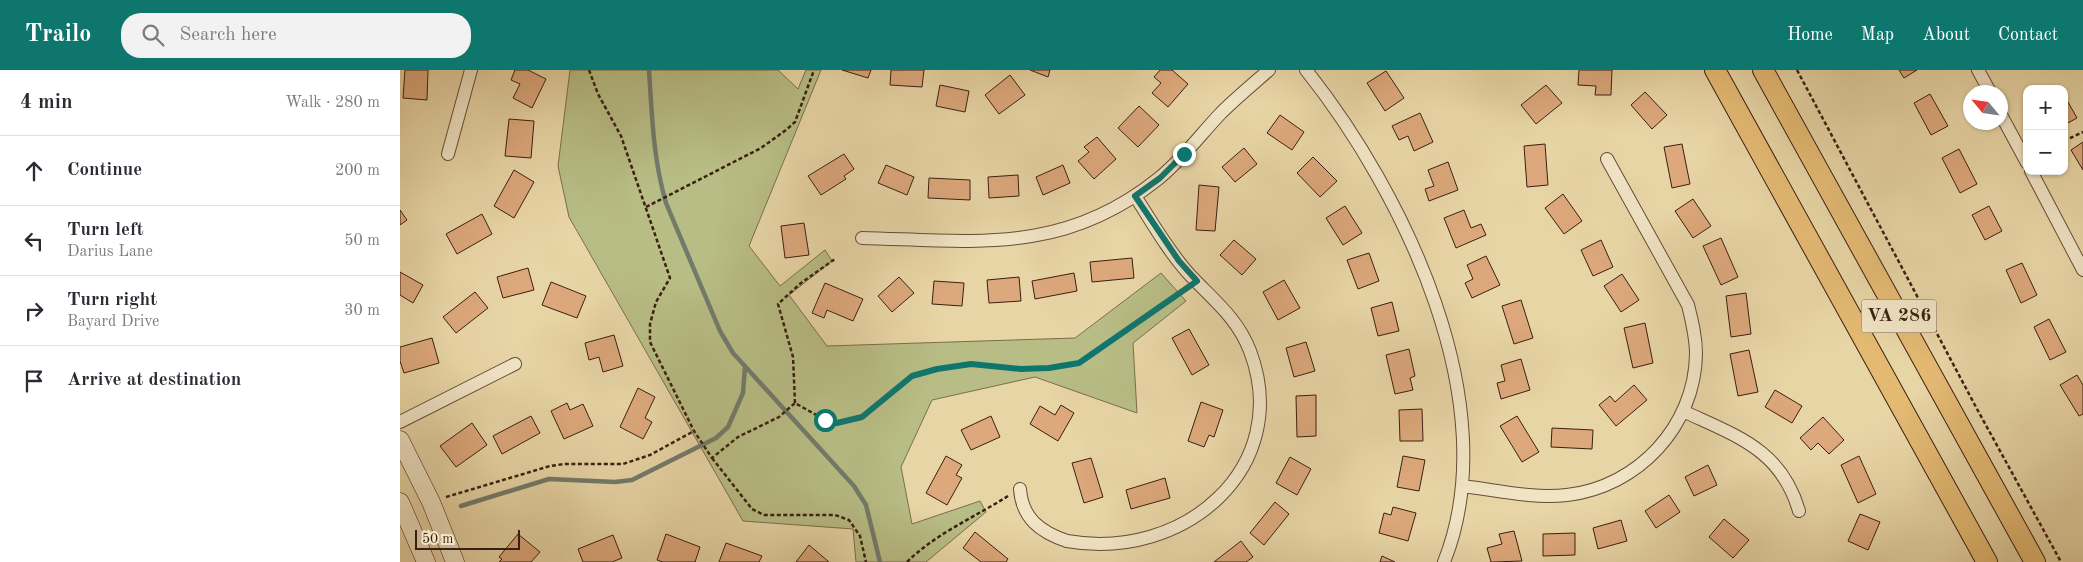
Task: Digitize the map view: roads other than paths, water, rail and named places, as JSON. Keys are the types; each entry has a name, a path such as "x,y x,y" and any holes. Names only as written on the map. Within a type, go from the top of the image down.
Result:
{"highway":[{"name":"VA 286","path":"1716,70 1987,562"},
{"name":"VA 286","path":"1763,70 2035,562"}],"main road":[{"path":"400,440 431,502 455,562"},
{"path":"400,502 426,562"}],"street":[{"path":"448,154 471,70"},
{"path":"862,238 992,242 1026,238 1078,225 1107,212 1135,196 1160,178 1222,112 1269,70"},
{"path":"1306,70 1352,136 1381,185 1410,243 1434,303 1452,357 1463,424 1462,486 1455,525 1444,562"},
{"path":"1978,70 1986,85"},
{"path":"2008,128 2023,156"},
{"path":"1462,486 1549,496 1567,495 1602,486 1634,470 1654,454 1670,434 1683,411 1689,395 1696,354 1694,329 1688,305 1607,159"},
{"path":"2033,175 2083,270"},
{"path":"1020,489 1024,511 1040,529 1061,539 1099,548 1123,549 1147,545 1170,538 1201,519 1220,503 1235,484 1252,450 1259,413 1259,387 1250,349 1238,326 1226,310 1179,261 1135,196"},
{"path":"400,422 515,364"},
{"path":"1683,411 1741,438 1763,452 1786,477 1799,511"}],"waterway":[{"path":"649,70 658,170 666,203 720,331 733,353 854,486 866,505 880,562"},
{"path":"461,506 549,479 615,482 632,480 716,438 728,427 743,393 745,366"}]}
